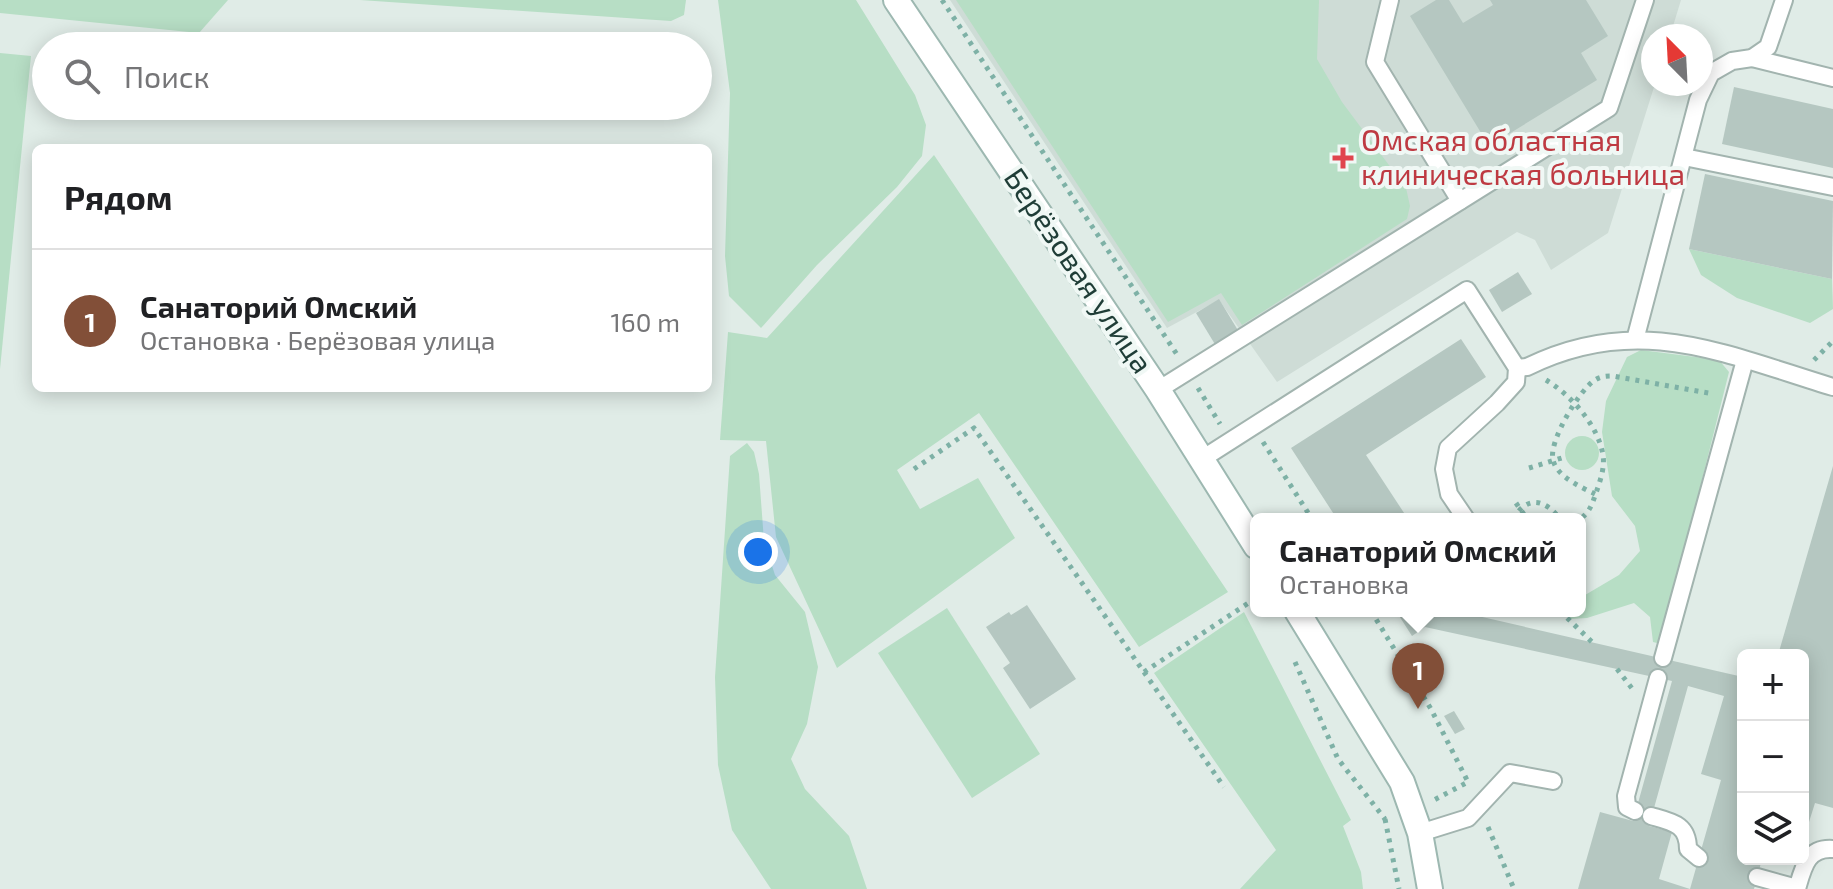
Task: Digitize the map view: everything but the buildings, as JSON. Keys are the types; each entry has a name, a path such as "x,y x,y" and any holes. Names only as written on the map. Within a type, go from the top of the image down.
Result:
{"main road":[{"name":"Берёзовая улица","path":"896,0 1158,390 1250,536"},
{"path":"1301,617 1395,770 1420,833 1430,889"}],"lane":[{"path":"1390,0 1375,62 1460,201"},
{"path":"1158,390 1609,108 1645,0"},
{"path":"1752,58 1768,47 1784,0"},
{"path":"1635,340 1698,100 1711,73 1732,61 1752,58 1833,78"},
{"path":"1684,157 1833,187"},
{"path":"1202,459 1467,290 1522,368"},
{"path":"1462,513 1449,494 1444,469 1448,448 1497,403 1516,382 1522,368 1587,344 1635,340 1702,346 1833,387"},
{"path":"1663,658 1745,360"},
{"path":"1658,678 1626,796 1627,807 1677,823 1684,829 1688,849 1699,858"},
{"path":"1420,833 1468,818 1510,773 1553,781"},
{"path":"1757,877 1797,889 1805,861 1816,851 1833,849"}],"path":[{"path":"942,0 1223,428 1260,436 1308,513"},
{"path":"1522,368 1562,390 1598,440 1604,467 1591,507 1586,513"},
{"path":"1595,494 1558,470 1553,461 1554,440 1575,404 1595,380 1613,376 1734,398"},
{"path":"914,469 974,428 1224,787"},
{"path":"1529,468 1565,457"},
{"path":"1518,506 1540,502 1555,513"},
{"path":"1515,513 1518,506"},
{"path":"1518,506 1523,513"},
{"path":"1144,672 1250,602"},
{"path":"1375,617 1431,709 1480,805 1514,889"},
{"path":"1566,617 1592,642"},
{"path":"1292,655 1338,759 1389,818 1399,889"},
{"path":"1433,800 1468,782"}],"shaded area":[{"name":"Омская областная клиническая больница","path":"950,0 1681,0 1674,24 1641,24 1641,96 1651,96 1608,233 1551,270 1535,240 1517,232 1277,382 1219,300 1167,328"}],"green space":[{"path":"0,0 228,0 200,32 0,13"},
{"path":"360,0 686,0 684,15 671,21"},
{"path":"718,0 856,0 915,95 926,125 922,156 897,187 817,265 761,328 729,296 725,256 730,93"},
{"path":"956,0 1319,0 1317,59 1342,102 1406,188 1410,206 1407,219 1242,325 1221,293 1168,322"},
{"path":"0,53 31,56 0,369"},
{"path":"934,155 1228,592 1139,647 979,413 897,470 920,509 978,478 1015,538 837,668 776,537 766,441 720,440 728,332 767,338"},
{"path":"1689,249 1832,279 1833,309 1810,323 1737,298 1701,275"},
{"path":"1641,350 1719,360 1729,372 1661,644 1653,642 1650,617 1634,603 1587,618 1568,617 1586,617 1586,594 1619,575 1640,551 1635,526 1612,496 1602,432 1606,401 1627,357"},
{"path":"1582,436 1594,441 1599,453 1594,465 1582,470 1570,465 1565,453 1570,441"},
{"path":"747,443 754,452 759,474 764,541 775,575 805,612 818,667 807,724 791,759 805,789 849,836 867,889 771,889 732,830 718,765 715,677 730,456"},
{"path":"947,608 1040,754 972,798 878,653"},
{"path":"1244,612 1351,820 1343,826 1361,872 1363,889 1240,889 1276,850 1154,673"}],"place":[{"name":"Омская областная клиническая больница","path":"1343,158"},
{"name":"Санаторий Омский","path":"1418,709"}]}
